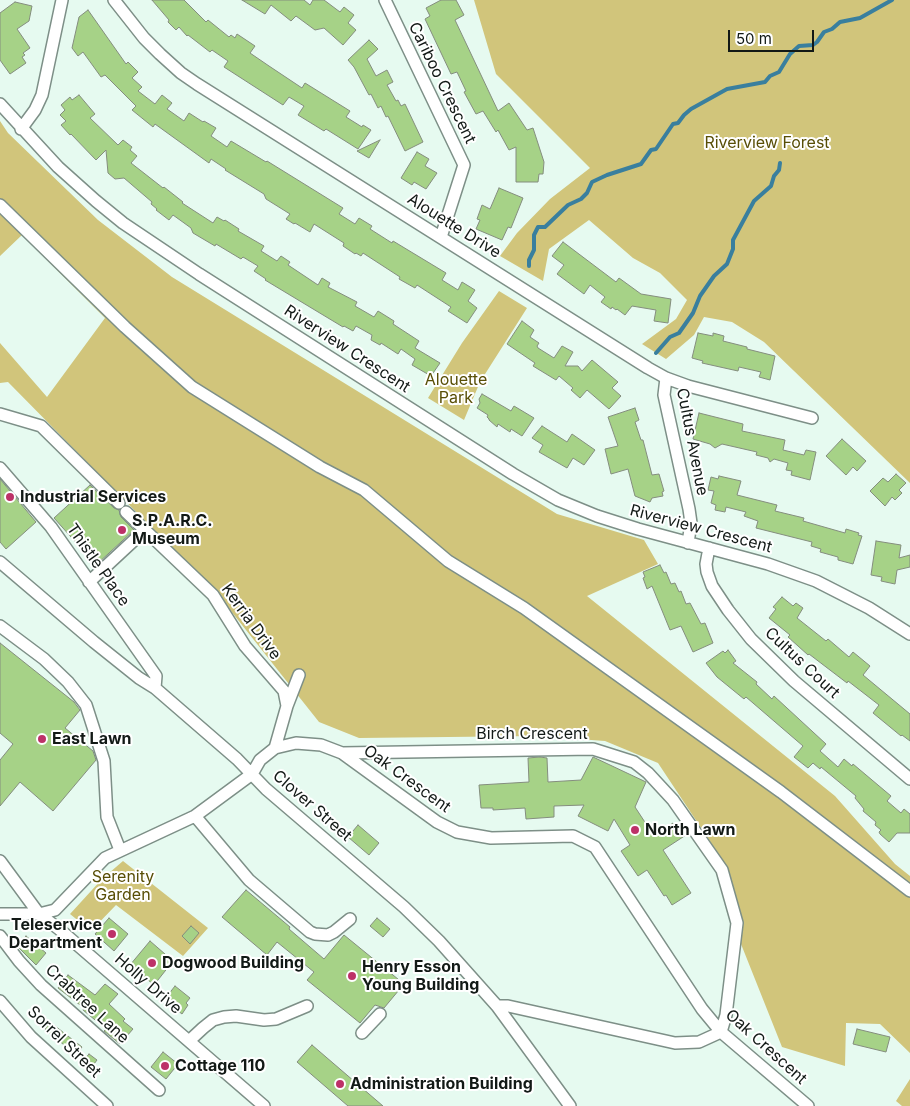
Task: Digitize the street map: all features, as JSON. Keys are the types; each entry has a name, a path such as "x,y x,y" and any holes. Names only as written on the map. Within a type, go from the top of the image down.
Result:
{"street":[{"path":"22,128 35,110 42,95 62,0"},
{"name":"Alouette Drive","path":"114,0 144,38 181,73 666,378 688,386 812,418"},
{"name":"Cariboo Crescent","path":"385,0 464,165 440,237"},
{"name":"Riverview Crescent","path":"0,104 77,184 123,223 152,244 512,474 558,500 597,516 768,564 816,581 909,630"},
{"path":"0,205 125,327 192,387 320,467 364,490 448,561 524,608 781,792 910,891"},
{"name":"Cultus Avenue","path":"666,378 664,395 691,523 688,543"},
{"name":"Kerria Drive","path":"0,414 41,426 213,595 245,646 284,691 287,706"},
{"name":"Thistle Place","path":"0,468 42,516 90,582 156,676 155,688"},
{"path":"90,582 145,530"},
{"name":"Cultus Court","path":"709,548 706,564 712,586 728,610 751,638 794,681 910,779"},
{"name":"Clover Street","path":"0,562 94,642 139,678 155,688 252,774 266,789 404,907 439,942 497,1006 570,1106"},
{"path":"0,626 44,659 68,682 86,705 104,761 107,817 120,850"},
{"path":"2,917 39,914 56,910 105,858 195,816 252,774 260,760 275,748 287,706 299,675"},
{"name":"Oak Crescent","path":"275,748 296,743 320,745 342,753 437,822 457,832 491,838 573,836 594,847 702,1009 721,1032 808,1106"},
{"name":"Birch Crescent","path":"342,753 593,750 634,762 648,773 673,800 722,870 737,923 726,1015 721,1032"},
{"path":"195,816 249,880 310,932 328,935 350,919"},
{"name":"Holly Drive","path":"0,861 39,914 264,1106"},
{"name":"Crabtree Lane","path":"0,936 41,985 159,1090"},
{"name":"Sorrel Street","path":"0,1000 31,1037 107,1106"},
{"path":"189,1041 208,1024 224,1017 276,1019 307,1006"},
{"path":"497,1006 508,1006 675,1043 699,1042 721,1032"},
{"path":"362,1033 380,1014"}],"green space":[{"name":"Riverview Forest","path":"474,0 910,0 910,483 764,342 732,322 704,317 694,335 666,359 642,344 676,319 687,300 660,273 633,258 589,220 549,249 543,281 500,256 517,233 550,199 590,168 496,74"},
{"path":"0,121 8,133 98,220 172,277 557,514 644,540 658,564 587,596 835,796 895,864 910,876 910,1053 880,1024 846,1023 845,1066 782,1047 741,944 737,901 719,855 658,763 605,741 537,736 359,738 319,722 219,596 8,382 0,383 0,343 47,397 105,318 22,235 0,256"},
{"name":"Alouette Park","path":"499,291 527,308 480,382 464,420 428,398 462,343"},
{"name":"Serenity Garden","path":"123,861 208,928 183,956 116,905 91,931 70,914 102,879"},
{"path":"910,1079 910,1106 902,1106 896,1101"}],"building":[{"path":"152,0 184,0 206,22 208,20 229,37 231,35 235,38 237,34 255,46 250,53 302,88 305,83 350,111 346,117 371,130 358,149 326,129 324,131 298,115 304,106 289,97 283,105 224,67 228,61 212,50 210,52 187,36 179,27 176,30"},
{"path":"242,0 304,0 310,5 313,0 324,0 340,12 344,7 354,15 348,23 356,30 343,45 324,28 315,30 296,16 291,21 271,5 265,14"},
{"path":"441,0 456,0 464,15 455,20 498,111 509,103 527,130 533,128 544,162 543,174 539,174 538,182 516,182 516,147 509,150 498,130 496,132 483,111 476,114 464,92 466,91 457,72 451,74 425,19 430,16 426,8"},
{"path":"15,2 32,6 29,21 17,29 30,48 23,53 25,55 22,57 26,63 10,74 0,60 0,13"},
{"path":"88,10 126,64 128,62 138,72 132,78 142,87 138,91 155,104 162,95 172,103 167,109 184,121 189,113 204,121 216,128 211,136 227,147 231,141 343,208 339,214 355,224 359,218 372,226 370,229 392,243 393,241 446,273 442,280 458,290 462,282 475,290 468,301 477,308 467,323 448,311 451,307 417,285 415,288 399,279 400,277 363,253 361,256 355,254 343,246 344,243 314,224 310,232 286,219 290,214 266,199 264,194 211,159 209,163 155,124 153,127 132,110 136,106 105,75 101,77 83,52 78,56 72,48 79,17"},
{"path":"369,40 378,49 367,59 376,76 387,70 393,82 387,85 396,101 398,100 401,106 405,104 423,142 405,151 388,116 386,117 381,106 378,108 348,60"},
{"path":"79,95 95,114 90,118 118,145 123,140 132,147 130,150 137,156 131,163 182,203 213,223 217,217 225,220 239,229 238,231 264,246 261,251 277,261 281,256 290,262 288,265 318,285 322,278 330,283 328,287 357,302 355,306 374,317 378,311 394,321 393,324 419,341 415,348 440,363 431,376 412,365 415,359 401,349 398,354 381,343 380,345 371,340 372,335 356,326 353,331 343,327 265,280 254,271 258,266 243,257 241,259 216,244 215,246 193,233 191,228 173,215 169,220 156,210 151,204 152,202 124,178 115,179 108,173 106,150 96,160 61,125 66,121 60,115 65,110 61,105 70,97 72,100"},
{"path":"380,140 369,158 357,151"},
{"path":"417,152 429,159 425,166 437,173 426,189 414,182 412,185 401,178"},
{"path":"499,188 523,198 511,228 508,227 502,240 476,229 480,220 477,219 482,205 490,209"},
{"path":"563,242 616,282 619,278 641,294 671,299 668,323 654,321 656,310 632,306 625,315 617,309 612,307 611,309 601,302 605,297 590,285 584,294 557,274 564,265 552,256"},
{"path":"522,321 534,330 530,337 539,343 538,348 554,358 562,346 573,352 565,366 578,366 582,371 592,360 618,382 612,388 621,396 609,409 587,390 580,398 571,390 573,388 559,376 556,380 533,366 535,363 507,344"},
{"path":"698,333 713,336 713,333 724,336 723,341 775,356 770,380 759,377 761,372 739,367 738,371 702,363 703,361 692,358"},
{"path":"482,394 511,411 514,406 534,418 522,436 511,429 510,432 498,424 497,427 489,420 488,415 477,408"},
{"path":"635,408 639,420 635,422 641,440 643,440 652,475 659,474 664,491 662,492 663,496 652,498 650,502 635,496 628,469 611,474 605,449 618,446 608,417"},
{"path":"699,413 743,424 742,431 785,440 783,450 804,455 806,450 816,452 810,480 791,475 792,471 786,470 788,463 774,459 770,462 768,458 756,455 757,452 722,444 715,448 710,444 693,439"},
{"path":"542,426 567,442 572,434 595,450 584,465 573,458 567,468 539,452 543,445 532,438"},
{"path":"842,439 866,461 857,471 853,467 846,475 826,456"},
{"path":"896,474 906,483 899,490 902,493 895,500 892,497 885,506 870,491 883,478 888,482"},
{"path":"719,476 741,481 737,495 777,505 775,511 804,518 803,521 845,533 846,529 859,533 858,535 862,536 853,564 820,552 821,549 811,546 812,542 756,528 758,521 744,516 746,512 726,507 725,512 715,510 716,505 711,503 714,491 708,490 711,477 718,479"},
{"name":"Industrial Services","path":"0,479 36,522 6,549 0,542"},
{"path":"90,485 114,508 119,510 121,517 134,530 96,565 54,518"},
{"path":"876,541 901,545 899,558 910,555 910,567 897,570 895,584 881,581 882,577 871,575"},
{"path":"660,565 664,573 666,572 671,584 675,583 679,592 681,591 686,604 690,603 701,624 705,623 713,643 693,652 681,626 670,630 652,586 647,589 643,578 645,577 643,572"},
{"path":"782,597 793,606 796,603 803,608 797,618 826,641 828,639 849,657 853,652 870,666 863,675 910,714 910,741 873,713 879,705 848,681 847,683 808,655 788,637 790,635 769,618 776,609 773,607"},
{"name":"East Lawn","path":"0,643 74,702 80,710 65,728 93,751 96,760 53,811 20,782 0,806 0,760 13,744 0,733"},
{"path":"728,650 736,661 733,663 757,682 756,684 772,699 774,696 826,744 820,751 838,767 844,759 852,766 853,764 891,796 887,801 901,813 904,809 910,814 910,833 897,833 889,842 880,834 881,830 875,825 876,822 863,811 864,809 855,798 856,796 821,767 820,769 813,763 808,768 794,757 803,746 746,697 744,699 717,677 706,663 723,651 725,653"},
{"name":"North Lawn","path":"593,757 646,782 635,807 654,836 673,823 677,828 681,826 686,835 663,850 691,893 672,905 647,870 638,876 621,851 630,845 614,819 608,831 578,816 584,805 554,806 554,817 526,819 525,808 493,810 493,808 481,808 479,785 529,782 528,758 547,758 548,782 581,780"},
{"path":"358,825 379,843 369,855 348,837"},
{"name":"Henry Esson Young Building","path":"246,890 324,959 344,935 404,984 384,1008 375,1005 360,1023 307,980 314,972 277,942 267,955 222,917"},
{"name":"Teleservice Department","path":"109,918 128,934 114,951 95,934"},
{"path":"377,918 390,929 383,937 370,926"},
{"path":"191,926 199,933 190,944 182,936"},
{"path":"26,936 46,953 36,965 18,947"},
{"name":"Dogwood Building","path":"150,941 173,961 154,985 130,965"},
{"path":"68,975 95,995 105,984 118,994 109,1004 125,1019 123,1021 133,1029 120,1044 104,1031 106,1029 83,1010 84,1008 58,988"},
{"path":"175,986 190,998 182,1014 164,1000"},
{"path":"50,1022 82,1047 76,1055 45,1029"},
{"path":"857,1029 890,1037 886,1052 853,1044"},
{"name":"Administration Building","path":"312,1045 383,1106 348,1106 297,1062"},
{"name":"Cottage 110","path":"163,1052 178,1064 166,1079 151,1067"},
{"path":"89,1054 97,1060 91,1068 83,1061"}],"waterway":[{"path":"529,266 529,260 534,250 534,235 538,227 545,227 568,205 581,199 587,193 592,182 641,164 651,150 656,149 673,124 678,123 691,109 727,89 765,82 770,76 779,72 790,54 799,46 813,45 824,32 832,29 840,22 860,18 892,0"},
{"path":"656,353 670,337 679,333 693,313 700,296 714,276 727,264 733,249 733,240 754,201 771,186 774,176 779,170 780,163"}],"place":[{"name":"Industrial Services","path":"10,497"},
{"name":"S.P.A.R.C. Museum","path":"122,530"},
{"name":"East Lawn","path":"42,739"},
{"name":"North Lawn","path":"635,830"},
{"name":"Teleservice Department","path":"112,934"},
{"name":"Dogwood Building","path":"152,963"},
{"name":"Henry Esson Young Building","path":"352,976"},
{"name":"Cottage 110","path":"165,1066"},
{"name":"Administration Building","path":"340,1084"}]}
